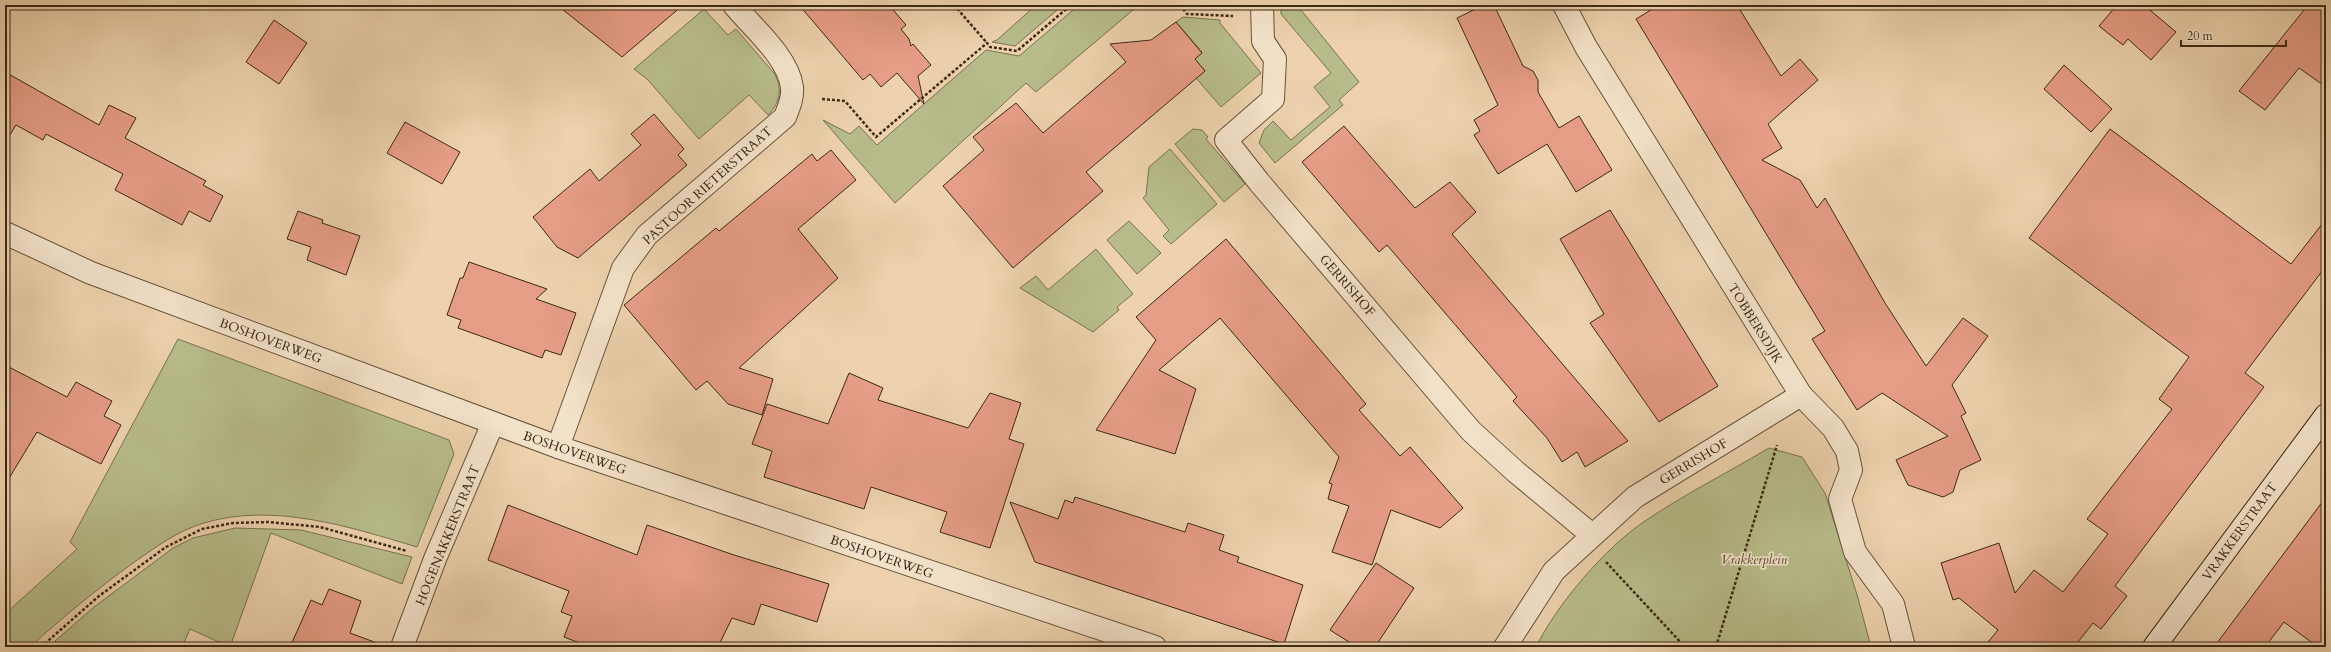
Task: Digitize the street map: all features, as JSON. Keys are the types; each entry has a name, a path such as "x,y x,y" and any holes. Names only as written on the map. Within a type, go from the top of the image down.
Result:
{"street":[{"name":"PASTOOR RIETERSTRAAT","path":"558,447 623,268 647,235 785,117 792,95 792,88 786,66 734,5"},
{"name":"TOBBERSDIJK","path":"1564,5 1586,47 1801,395 1833,428 1847,451 1851,470 1840,499 1855,552 1893,604 1904,647"},
{"name":"GERRISHOF","path":"1262,11 1263,41 1275,59 1273,99 1226,140 1259,182 1471,431 1589,538"},
{"name":"BOSHOVERWEG","path":"5,233 91,273 558,447 1155,647"},
{"name":"GERRISHOF","path":"1505,647 1554,570 1635,497 1801,395"},
{"name":"VRAKKERSTRAAT","path":"2154,647 2326,415"},
{"name":"HOGENAKKERSTRAAT","path":"402,647 435,559 493,423"}],"path":[{"path":"954,5 990,47 1017,51 1072,5"},
{"path":"1180,5 1187,14 1262,11"},
{"path":"792,95 845,101 876,137 987,43"},
{"path":"1716,647 1778,443"},
{"path":"41,647 100,596 160,551 202,529 233,523 269,522 320,527 435,559"},
{"path":"1589,538 1685,647"}],"green space":[{"path":"1036,5 1063,5 1015,46 992,42 997,40"},
{"path":"1079,5 1139,5 1036,92 1026,83 895,203 823,120 850,134 859,126 877,145 986,50 1019,56"},
{"path":"1281,5 1297,5 1359,82 1339,100 1343,105 1275,163 1259,143 1264,130 1273,121 1291,140 1330,107 1314,87 1331,73 1281,14"},
{"path":"704,9 728,35 736,29 774,73 779,84 779,95 778,100 768,115 749,95 699,139 648,80 634,69"},
{"path":"1183,17 1220,20 1220,23 1261,73 1221,107 1196,78 1205,71 1195,59 1202,52 1176,22"},
{"path":"1193,129 1202,130 1208,137 1206,139 1245,184 1224,202 1175,144"},
{"path":"1170,149 1217,204 1171,244 1163,236 1169,230 1143,198 1146,195 1149,167"},
{"path":"1129,221 1161,253 1137,274 1107,240"},
{"path":"1096,249 1133,294 1117,307 1119,310 1093,332 1020,288 1036,276 1048,290"},
{"path":"178,339 449,440 454,454 417,547 339,525 284,516 257,515 231,517 204,523 185,530 158,545 106,583 30,647 5,647 5,614 77,549 70,542"},
{"name":"Vrakkerplein","path":"1769,448 1802,457 1825,493 1858,598 1871,647 1536,647 1545,630 1569,595 1599,561 1630,532 1675,502"},
{"path":"235,528 301,530 412,557 402,584 271,533 230,647 190,629 182,647 61,647 55,641 94,607 173,548 193,538"}],"building":[{"path":"557,5 683,5 622,57"},
{"path":"799,5 889,5 906,25 901,29 909,39 911,46 913,44 931,65 918,76 924,104 897,73 881,87 870,74 863,80"},
{"path":"1484,5 1494,5 1523,66 1533,71 1538,80 1538,92 1559,128 1579,116 1612,170 1576,192 1547,144 1498,174 1474,135 1480,131 1474,120 1498,105 1457,18"},
{"path":"1659,5 1737,5 1781,76 1800,59 1818,80 1768,124 1782,148 1762,160 1800,180 1817,208 1825,198 1885,303 1926,366 1963,318 1988,336 1952,385 1966,413 1961,416 1981,460 1960,470 1953,492 1943,497 1908,485 1896,460 1948,436 1882,393 1857,410 1812,339 1825,331 1636,19"},
{"path":"2117,5 2144,5 2176,32 2151,60 2128,39 2123,45 2099,26"},
{"path":"2308,5 2326,5 2326,87 2299,68 2265,110 2239,91"},
{"path":"274,20 307,43 279,84 246,62"},
{"path":"1176,22 1202,53 1195,59 1205,71 1086,172 1103,191 1013,268 943,186 984,150 973,137 1016,103 1043,133 1126,62 1110,44 1151,40"},
{"path":"2064,65 2112,109 2091,132 2044,89"},
{"path":"5,72 99,125 109,105 136,118 125,138 206,181 203,185 223,196 210,222 189,211 182,225 115,190 123,174 46,134 43,140 16,125 5,143"},
{"path":"654,114 684,149 678,155 687,165 578,258 557,247 533,217 590,169 599,181 641,145 631,134"},
{"path":"405,122 460,152 442,184 387,153"},
{"path":"1344,126 1415,208 1450,182 1476,212 1452,234 1628,441 1585,467 1577,452 1562,462 1547,438 1513,401 1517,397 1387,245 1379,252 1302,162"},
{"path":"2110,129 2291,264 2326,219 2326,266 2245,373 2264,387 2115,586 2127,596 2101,629 2093,623 2074,647 1984,647 1998,630 1959,598 1953,600 1941,563 1999,543 2015,593 2034,570 2063,592 2108,534 2087,519 2172,409 2159,399 2189,357 2029,238"},
{"path":"831,150 856,180 798,229 838,278 739,368 773,379 762,415 728,404 707,381 696,390 624,305 716,228 719,231 812,154 817,161"},
{"path":"1610,210 1718,386 1659,422 1590,323 1604,314 1560,239"},
{"path":"298,211 323,220 322,223 360,236 346,275 307,260 311,247 287,239"},
{"path":"1226,239 1366,404 1359,410 1400,456 1410,447 1463,508 1440,528 1391,510 1372,565 1332,552 1349,506 1328,499 1332,484 1329,483 1339,457 1220,318 1159,370 1196,389 1175,454 1096,430 1156,340 1136,317"},
{"path":"469,262 547,289 536,299 576,313 561,355 545,350 542,358 458,328 461,320 447,315 460,278 463,278"},
{"path":"5,365 67,397 76,382 112,401 104,416 121,425 101,464 37,432 5,485"},
{"path":"849,373 883,388 878,400 968,428 990,393 1021,403 1009,439 1024,444 990,548 940,532 947,512 871,487 864,509 764,477 772,451 752,444 767,404 828,424"},
{"path":"1075,497 1185,532 1188,523 1224,535 1219,550 1239,557 1237,562 1303,585 1284,644 1035,562 1010,502 1058,519 1065,500 1073,503"},
{"path":"2326,497 2326,647 2318,647 2284,622 2265,647 2214,647"},
{"path":"508,505 637,555 647,525 734,555 829,584 817,622 761,604 754,625 732,618 718,647 590,647 564,637 572,616 561,612 569,591 488,560"},
{"path":"1376,563 1414,588 1375,647 1357,647 1330,630"},
{"path":"329,589 361,601 350,633 377,643 376,647 290,647 311,600 322,605"}]}
